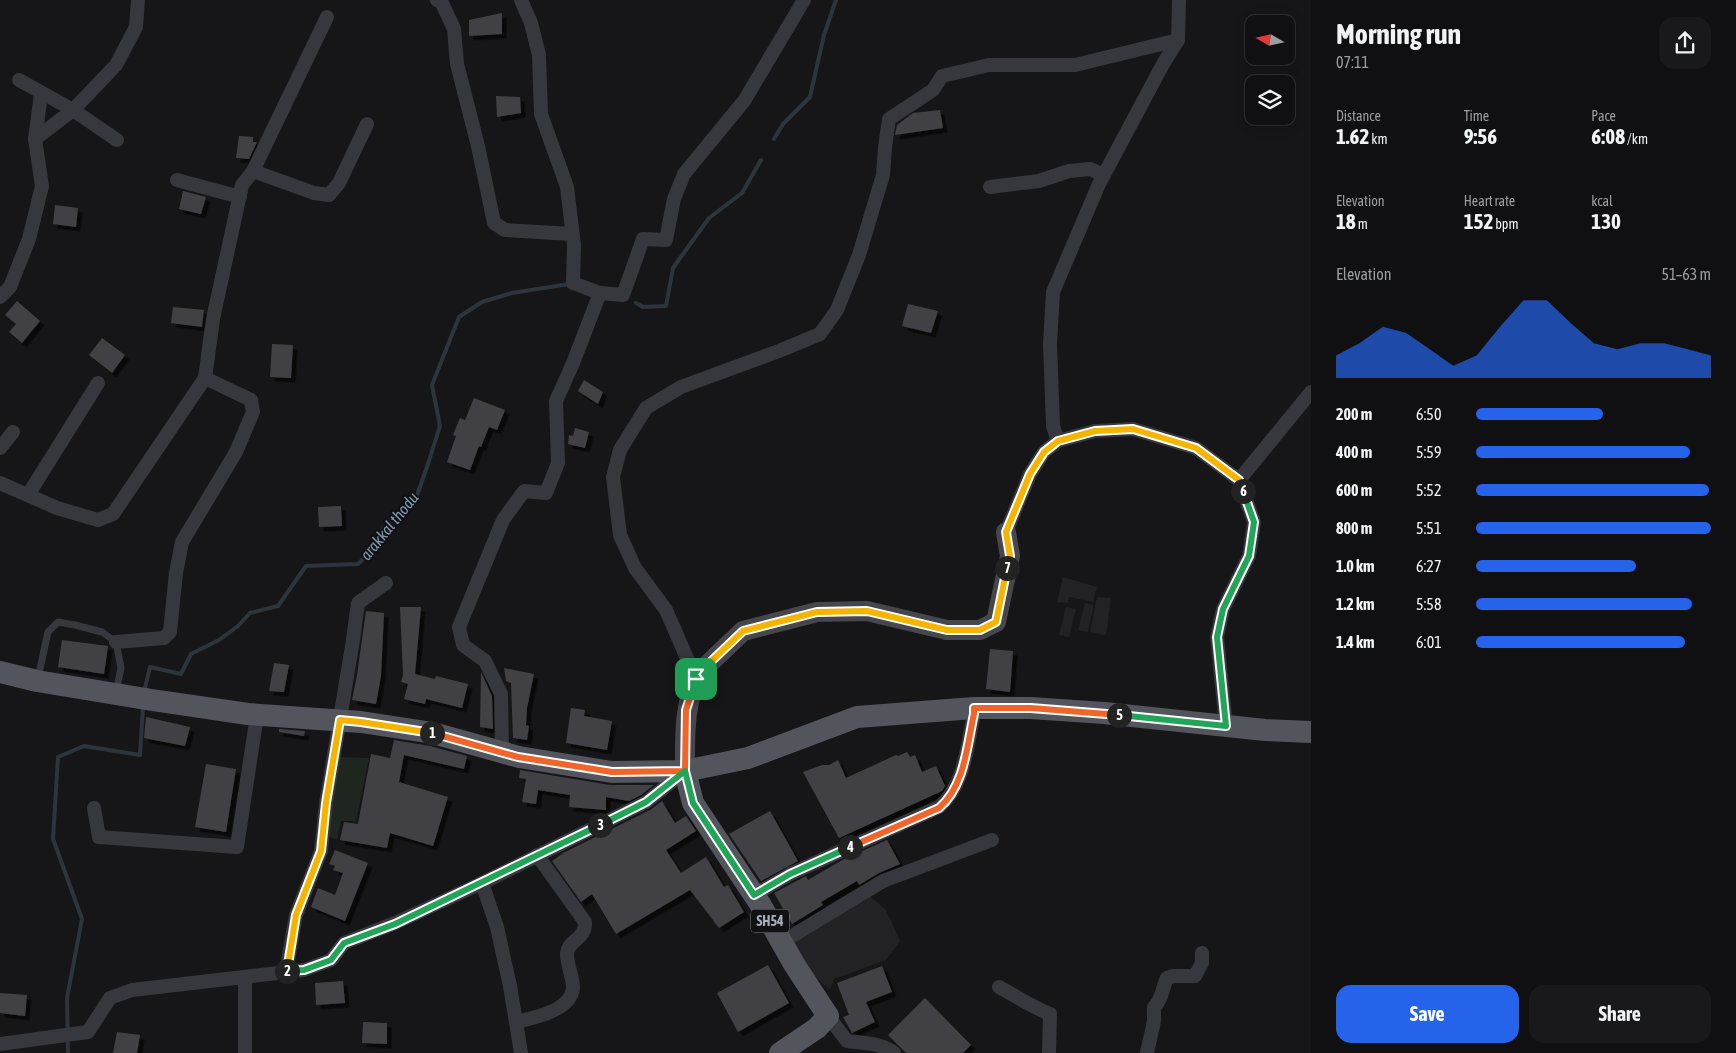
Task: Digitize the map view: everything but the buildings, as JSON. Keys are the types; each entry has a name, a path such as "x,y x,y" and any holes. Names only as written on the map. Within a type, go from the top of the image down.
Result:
{"main road":[{"path":"685,771 686,710 696,679 701,671 743,631 817,612 867,611 947,630 980,630 996,622 1010,556 1006,532"},
{"path":"0,672 37,681 134,698 257,715 361,722 433,733 518,757 612,772 685,771 748,758 857,717 974,708 1049,710 1266,730 1311,732"},
{"name":"SH54","path":"685,771 693,803 754,895 828,1016"},
{"path":"781,1053 817,1028 828,1016"}],"street":[{"path":"35,139 73,110 116,65 136,27 138,0"},
{"path":"437,0 442,3 454,29 457,64 478,146 494,223 506,230 572,234"},
{"path":"521,0 531,23 539,55 541,114 567,187 572,234 573,283 600,293 623,294 644,239 666,240 674,199 684,174 744,101 804,0"},
{"path":"1058,441 1053,426 1050,344 1053,292 1099,184 1163,64 1178,40 1180,0"},
{"path":"0,483 57,508 98,520 113,514 205,378 214,319 242,185 252,171 328,17"},
{"path":"696,679 666,610 635,568 620,535 613,477 620,450 646,408 681,386 820,334 837,310 859,255 883,175 889,119 933,90 942,76 989,65 1075,64 1178,40"},
{"path":"19,80 73,110 117,140"},
{"path":"0,298 10,287 29,239 42,186 35,139 42,94"},
{"path":"252,171 314,193 329,195 339,183 366,124"},
{"path":"990,187 1040,181 1069,171 1090,169 1104,175"},
{"path":"177,180 240,197"},
{"path":"502,752 501,694 485,661 463,645 459,627 503,520 524,491 546,493 558,463 556,401 600,293"},
{"path":"116,642 164,638 170,632 176,573 182,542 236,452 253,412 251,400 205,378"},
{"path":"28,495 98,383"},
{"path":"1239,480 1311,392"},
{"path":"1006,532 1030,474 1044,452 1058,441 1095,431 1133,429 1196,448 1239,480 1254,522 1249,556 1223,609 1217,637 1226,726"},
{"path":"0,448 13,432"},
{"path":"286,972 296,915 321,851 326,803 358,603 386,583"},
{"path":"754,895 790,874 939,808 946,802 961,776 974,708"},
{"path":"94,808 99,837 237,847 257,715"},
{"path":"0,1044 88,1032 110,998 132,990 304,970 331,960 344,943 395,924 646,802 685,771"},
{"path":"782,942 883,881 992,840"},
{"path":"516,1022 542,1016 561,1006 571,996 573,987 567,954 570,946 581,937 586,929 585,922 538,855"},
{"path":"482,883 498,927 521,1053"},
{"path":"1147,1053 1154,1021 1154,1007 1160,1002 1167,978 1173,976 1195,976 1202,963 1202,952"},
{"path":"245,977 245,1053"},
{"path":"999,988 1034,1008 1050,1014 1049,1053"},
{"path":"828,1016 847,1041 881,1046 894,1053"}],"lane":[{"path":"37,681 48,632 58,622 102,632 116,642 121,668 134,698"}],"shaded area":[{"path":"1063,577 1097,587 1093,602 1069,597 1068,603 1057,602"},
{"path":"1097,597 1111,598 1106,635 1090,632"},
{"path":"1085,603 1094,605 1088,632 1078,630"},
{"path":"1066,607 1076,609 1069,637 1059,635"},
{"path":"340,757 369,758 356,821 341,821 337,839 328,837"},
{"path":"867,894 886,910 900,941 886,960 834,979 830,990 817,979 788,940"}],"waterway":[{"path":"774,139 783,124 810,97 824,35 836,0"},
{"name":"arakkal thodu","path":"636,303 643,307 666,306 673,268 709,218 742,193 761,160"},
{"name":"arakkal thodu","path":"144,692 150,667 181,674 191,654 219,640 238,626 250,613 278,606 306,566 358,564 380,542 382,530 416,498 440,426 432,385 459,317 482,302 512,293 569,284"},
{"name":"arakkal thodu","path":"68,1053 67,998 82,919 53,839 58,757 84,746 140,755 143,707"}],"route":[{"path":"696,679 686,710 685,771 612,772 518,757 433,733 340,720 326,803 321,851 296,915 286,972 304,970 331,960 344,943 395,924 646,802 685,771 693,803 754,895 790,874 939,808 946,802 961,776 974,708 1031,708 1104,713 1226,726 1217,637 1223,609 1249,556 1254,522 1239,480 1196,448 1133,429 1095,431 1058,441 1044,452 1030,474 1006,532 1010,556 996,622 980,630 947,630 867,611 817,612 743,631 701,671 696,679"}]}
